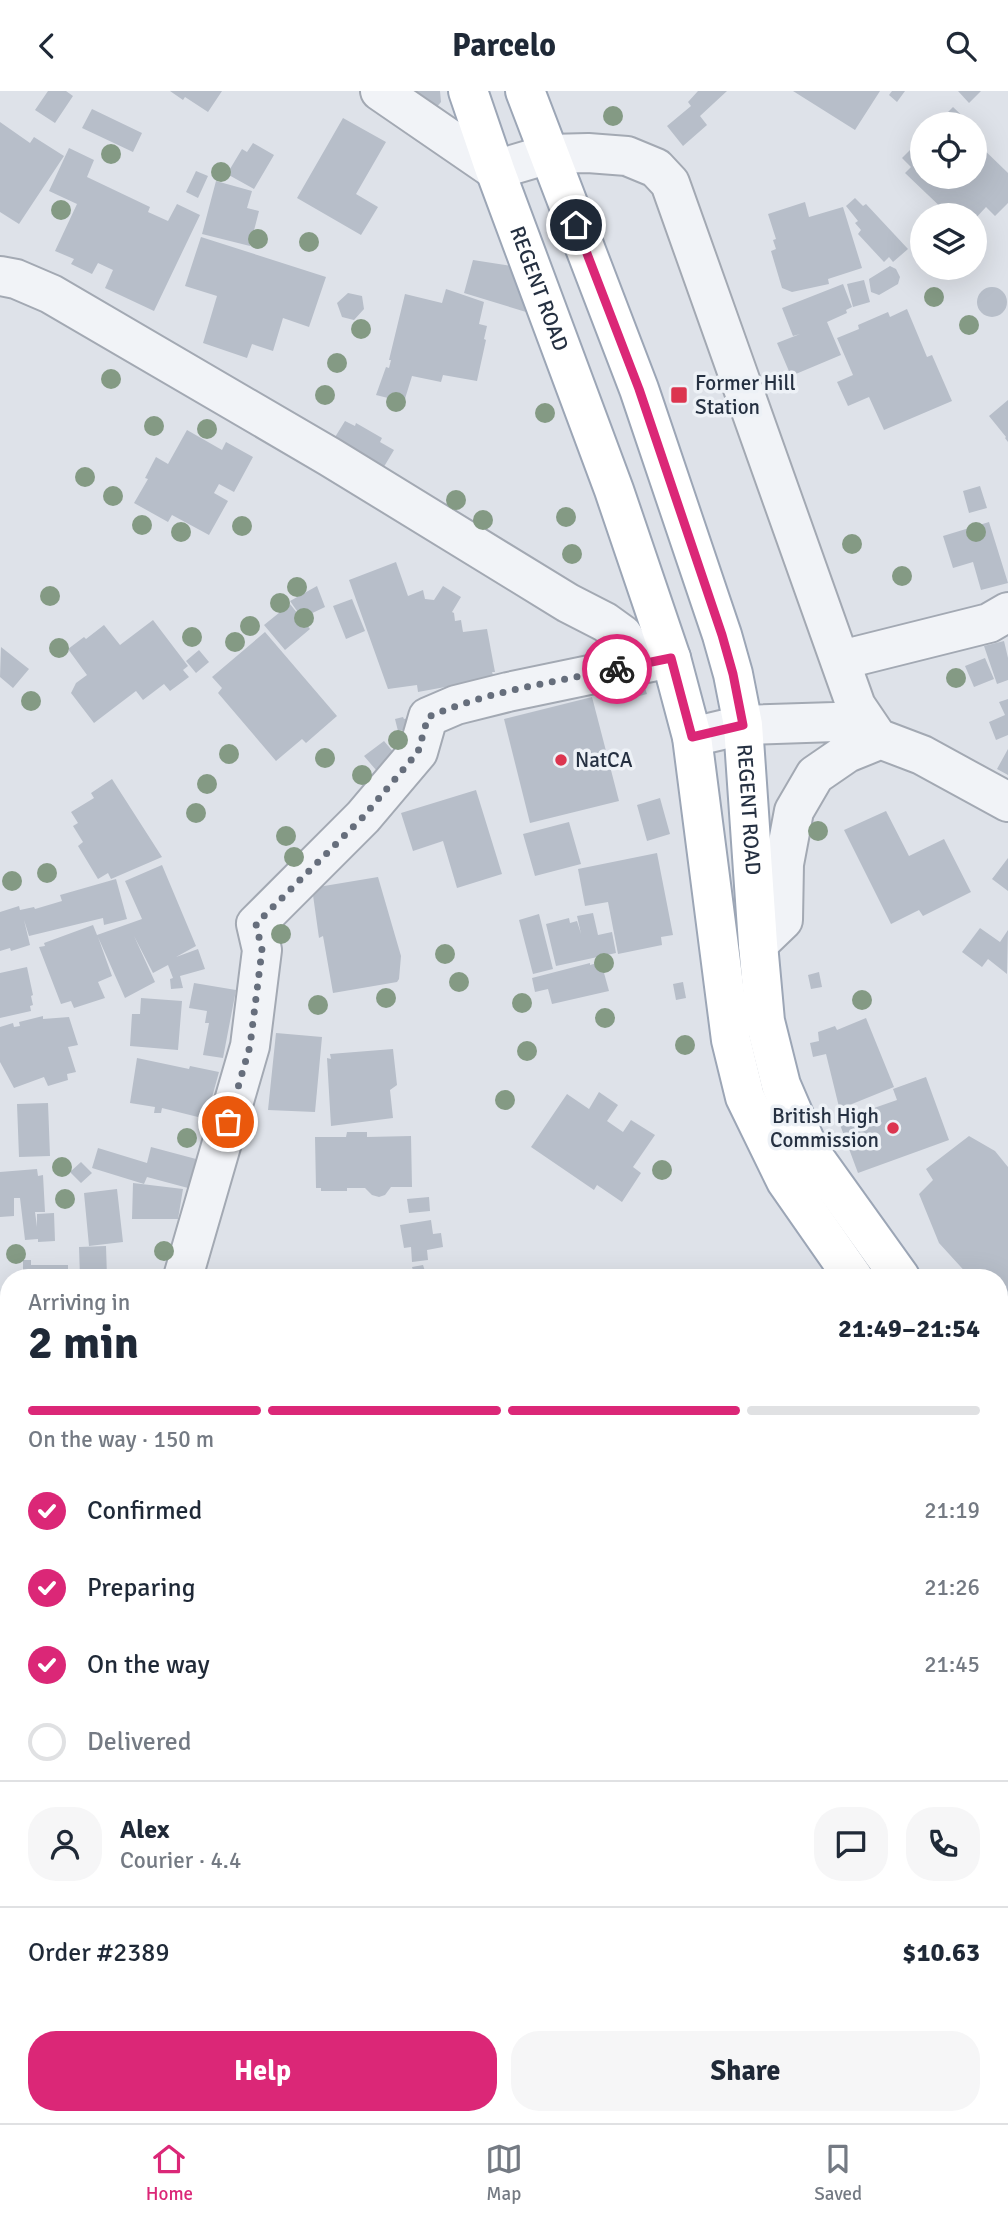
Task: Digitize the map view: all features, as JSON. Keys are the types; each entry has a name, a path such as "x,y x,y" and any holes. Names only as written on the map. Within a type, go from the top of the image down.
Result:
{"main road":[{"name":"REGENT ROAD","path":"468,91 609,477 655,661 692,737 731,1040 745,1097 786,1181 847,1269"},
{"name":"REGENT ROAD","path":"525,91 639,389 733,674 743,725 765,1021 781,1085 808,1150 894,1269"}],"street":[{"path":"380,91 495,170 549,154 588,153 627,156 656,168 670,183 856,706 879,740"},
{"path":"0,275 51,294 330,457 568,603 605,622 655,661"},
{"path":"841,660 989,623 1008,612"},
{"path":"185,1269 250,1046 262,950 256,924 363,817 418,752 428,717 456,705 508,692 655,661"},
{"path":"692,737 743,725 835,722 922,755 1008,802"},
{"path":"758,944 783,920 784,863 794,811 815,775 847,753 879,740"}],"building":[{"path":"48,91 66,91 73,96 55,123 35,110"},
{"path":"170,91 222,91 208,112"},
{"path":"413,91 440,91 441,102 435,109"},
{"path":"698,91 727,91 700,116 707,125 683,146 667,126 691,106 688,102"},
{"path":"793,91 880,91 855,130"},
{"path":"892,91 905,91 897,102 889,95"},
{"path":"958,91 981,91 969,103"},
{"path":"92,109 142,133 133,152 82,128"},
{"path":"343,118 386,142 356,194 378,207 361,235 297,198"},
{"path":"0,122 30,143 34,137 64,156 19,224 0,212"},
{"path":"253,143 274,155 254,189 227,174 242,149 247,152"},
{"path":"69,148 94,160 87,177 150,207 148,212 168,221 177,204 200,215 154,311 105,288 113,270 98,263 92,274 71,264 74,259 55,251 77,204 49,191"},
{"path":"910,150 910,166 902,158"},
{"path":"987,153 1008,173 1008,203 995,216 987,208 987,203 936,203 922,189 987,189"},
{"path":"196,171 208,176 198,198 186,192"},
{"path":"216,181 252,191 247,208 259,211 250,246 202,234"},
{"path":"855,198 863,206 866,204 908,249 893,262 889,257 884,262 858,234 861,230 855,223 858,221 846,206"},
{"path":"805,202 809,217 843,207 862,268 828,279 829,284 792,292 782,288 771,251 776,249 773,240 776,239 768,214"},
{"path":"201,237 326,277 309,327 283,318 273,351 252,344 247,358 203,343 217,296 185,286"},
{"path":"473,260 511,266 526,312 464,293"},
{"path":"890,266 896,269 900,277 898,284 879,295 871,292 869,279"},
{"path":"864,280 870,302 853,307 847,284"},
{"path":"843,284 852,307 846,310 847,313 827,322 841,355 791,376 777,343 800,334 793,336 782,308"},
{"path":"992,287 1003,291 1007,302 1003,313 992,317 981,313 977,302 981,291"},
{"path":"446,289 484,302 479,324 487,326 486,340 477,381 443,375 441,382 412,376 404,402 376,395 386,367 389,368 405,294 442,303"},
{"path":"348,293 362,296 364,309 354,320 342,317 337,303"},
{"path":"907,309 927,357 932,355 952,401 884,430 869,397 848,406 837,382 853,375 837,338 888,312 890,317"},
{"path":"1008,400 1008,442 989,416"},
{"path":"345,421 355,426 356,423 382,438 380,442 394,450 382,470 332,442"},
{"path":"187,430 222,450 226,442 253,457 234,492 219,484 214,493 228,501 209,535 172,515 168,522 134,503 148,479 145,478 156,457 168,464"},
{"path":"980,486 987,508 969,513 963,491"},
{"path":"989,522 1008,583 981,590 973,562 953,568 943,536"},
{"path":"396,562 408,596 423,590 425,599 434,600 443,586 461,597 452,612 455,621 461,620 463,632 487,629 494,678 418,692 417,685 388,689 349,580"},
{"path":"317,586 325,607 302,618 290,601"},
{"path":"352,599 365,631 346,639 333,606"},
{"path":"290,604 310,629 285,650 264,625"},
{"path":"153,620 188,666 183,670 189,677 170,691 164,684 143,700 136,691 94,723 71,693 76,683 87,675 68,649 104,625 120,645"},
{"path":"265,632 337,716 306,743 302,739 276,761 218,693 222,688 212,677"},
{"path":"1004,641 1008,658 1008,680 997,684 984,646"},
{"path":"1,647 29,669 13,688 0,677"},
{"path":"199,650 209,662 196,673 186,661"},
{"path":"985,658 994,679 974,687 965,666"},
{"path":"643,682 647,694 620,701 616,689"},
{"name":"NatCA","path":"592,697 619,801 530,823 504,719"},
{"path":"1008,699 1008,735 996,740 989,722 1005,715 999,702"},
{"path":"409,718 412,728 398,731 395,719"},
{"path":"384,741 395,754 376,770 364,756"},
{"path":"1008,749 1008,775 997,769"},
{"path":"112,779 162,857 111,879 108,873 98,879 78,846 83,842 73,826 78,823 71,812 94,798 91,793"},
{"path":"476,790 502,874 457,888 443,841 413,851 401,813"},
{"path":"660,798 670,834 647,841 637,805"},
{"path":"886,811 909,856 944,839 971,892 923,916 919,910 891,924 844,830"},
{"path":"569,822 581,864 535,876 523,834"},
{"path":"657,853 673,935 661,937 662,945 618,954 608,902 585,906 578,869"},
{"path":"1008,858 1008,891 992,879"},
{"path":"162,865 196,946 176,957 198,949 205,969 180,976 183,988 171,989 170,979 173,978 168,965 153,973 134,936 155,982 125,998 98,937 112,976 98,982 105,998 74,1008 71,1001 61,1004 39,947 93,925 97,935 142,919 125,881"},
{"path":"378,877 401,956 399,979 397,982 333,993 323,936 319,938 312,888"},
{"path":"116,879 127,919 104,925 103,918 29,936 24,920 30,945 11,951 10,948 0,951 0,912 19,906 20,910 35,909 62,901 60,895"},
{"path":"593,913 598,935 612,932 616,953 556,966 546,924 569,918 570,923 577,921 581,934 577,916"},
{"path":"539,914 553,969 533,974 519,920"},
{"path":"980,928 1000,942 1008,930 1007,974 988,959 982,967 962,952"},
{"path":"601,962 609,991 552,1004 548,989 535,992 532,978"},
{"path":"27,967 33,995 31,1011 0,1018 0,973"},
{"path":"819,972 822,987 811,989 808,975"},
{"path":"683,982 686,998 676,1000 673,984"},
{"path":"194,983 236,990 223,1058 203,1055 209,1023 205,1023 207,1011 189,1008"},
{"path":"141,998 182,1001 178,1050 130,1046 132,1014 140,1014"},
{"path":"43,1016 43,1019 69,1017 78,1045 68,1047 76,1072 67,1074 68,1080 48,1086 44,1077 14,1088 0,1062 0,1027 13,1023 14,1027 20,1026 19,1022"},
{"path":"866,1018 894,1087 839,1107 826,1054 813,1057 810,1043 819,1041 818,1032 835,1026 837,1030"},
{"path":"276,1033 322,1037 315,1112 268,1110"},
{"path":"393,1049 397,1085 390,1090 393,1118 331,1126 327,1058 331,1059 330,1054"},
{"path":"137,1058 219,1072 206,1119 162,1108 161,1113 154,1113 155,1107 130,1103"},
{"name":"British High Commission","path":"926,1077 949,1140 858,1173 836,1114 851,1108 854,1115 897,1100 893,1089"},
{"path":"599,1092 618,1105 607,1121 623,1132 631,1120 655,1135 633,1167 641,1173 622,1202 597,1185 594,1190 531,1147 567,1094 589,1109"},
{"path":"48,1103 50,1156 19,1157 17,1104"},
{"path":"347,1132 367,1132 367,1137 411,1136 412,1187 391,1187 385,1195 379,1197 372,1195 365,1188 321,1191 321,1188 316,1188 315,1137 346,1137"},
{"path":"969,1136 995,1151 1008,1167 1008,1269 963,1269 939,1243 919,1194 933,1180 926,1169"},
{"path":"151,1147 196,1159 188,1188 147,1177 144,1184 92,1168 98,1148 147,1163"},
{"path":"81,1162 92,1173 81,1183 70,1172"},
{"path":"37,1169 38,1176 43,1175 45,1212 35,1212 37,1227 37,1214 54,1213 55,1241 25,1240 20,1198 14,1198 14,1216 0,1217 0,1172"},
{"path":"133,1183 183,1189 178,1219 132,1219"},
{"path":"117,1189 123,1242 89,1246 84,1193"},
{"path":"429,1197 430,1211 409,1213 407,1199"},
{"path":"431,1220 433,1234 441,1233 443,1247 427,1250 428,1260 412,1262 411,1247 404,1248 400,1225"},
{"path":"106,1246 107,1269 80,1269 79,1247"},
{"path":"23,1260 31,1260 31,1265 68,1265 68,1269 23,1269"},
{"path":"423,1265 424,1269 413,1269"}],"way so far":[{"path":"228,1122 250,1046 262,950 256,924 363,817 418,752 428,717 482,698 617,669"}],"place":[{"name":"Former Hill Station","path":"679,395"},
{"name":"NatCA","path":"561,760"},
{"name":"British High Commission","path":"893,1128"}],"route":[{"path":"576,225 639,389 722,635 743,725 692,737 671,658 617,669"}]}
